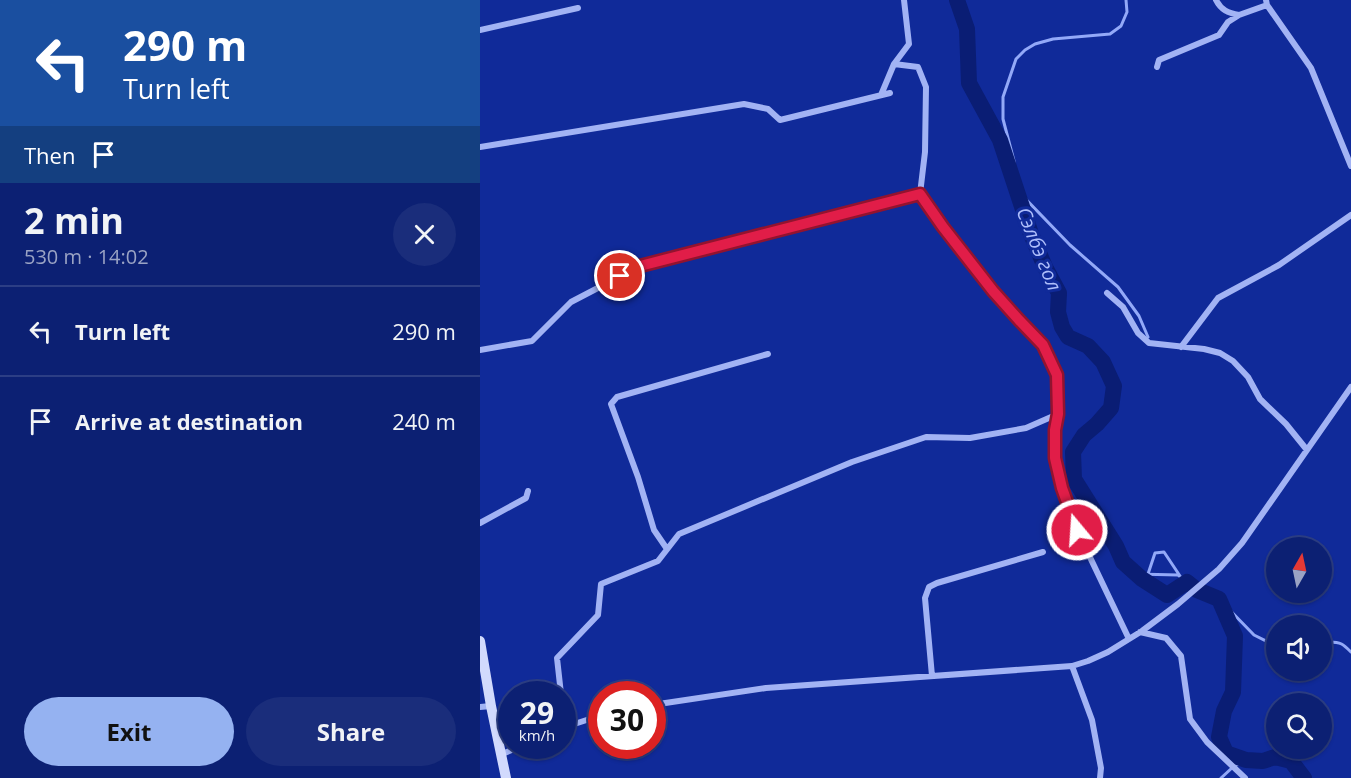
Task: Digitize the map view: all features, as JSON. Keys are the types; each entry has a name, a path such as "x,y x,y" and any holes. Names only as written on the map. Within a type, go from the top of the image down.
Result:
{"main road":[{"path":"480,641 485,706 498,743"},
{"path":"503,759 507,778"}],"street":[{"path":"880,96 894,64 909,45 904,0"},
{"path":"1216,0 1226,12 1239,15"},
{"path":"1157,67 1160,60 1219,35 1228,22 1266,2 1311,68 1351,166"},
{"path":"480,30 578,8"},
{"path":"894,64 918,67 926,87 925,152 920,194 993,291 1043,345 1057,375 1058,414 1055,430 1055,458 1062,488 1077,530 1129,639"},
{"path":"480,147 744,104 768,109 780,120 890,93"},
{"path":"480,350 532,341 571,302 640,266 920,194"},
{"path":"1181,346 1218,298 1279,265 1351,215"},
{"path":"1107,293 1123,307 1138,333 1149,343 1204,349 1220,353 1233,361 1248,377 1260,399 1286,424 1307,450"},
{"path":"667,549 654,530 638,477 611,404 613,400 768,354"},
{"path":"666,703 766,688 1072,666 1108,652 1140,632 1219,569 1242,543 1351,387"},
{"path":"560,681 557,658 598,615 600,584 658,561 679,534 852,462 926,437 970,438 1026,428 1058,414"},
{"path":"480,523 526,498 528,491"},
{"path":"932,676 925,598 929,587 1043,552"},
{"path":"1140,632 1167,638 1181,656 1190,718 1208,742 1245,778"},
{"path":"1072,666 1092,720 1101,768 1100,778"}],"waterway":[{"name":"Сэлбэ гол","path":"957,0 967,29 969,83 1000,140 1031,234 1059,293 1058,312 1062,327 1068,337 1088,346 1103,362 1114,386 1111,408 1084,435 1073,452 1074,479 1116,546 1123,562 1142,579 1167,595 1187,582 1197,590 1219,599 1235,636 1233,692 1224,711 1219,737 1226,753 1246,760 1263,761 1275,757 1291,761 1304,778"},
{"path":"1126,0 1127,12 1121,26 1110,34 1053,39 1035,44 1025,50 1016,59 1003,97 1003,119 1014,161 1016,189 1070,245 1118,287 1139,316 1148,337"},
{"path":"1148,574 1155,553 1164,552 1182,579"},
{"path":"1136,574 1178,575 1187,582"},
{"path":"1219,599 1254,635 1266,641"},
{"path":"1332,642 1342,644 1351,652"},
{"path":"1221,778 1233,767 1246,760"}],"route":[{"path":"620,276 640,266 920,194 993,291 1043,345 1057,375 1058,414 1055,430 1055,458 1062,488 1077,530"}]}
